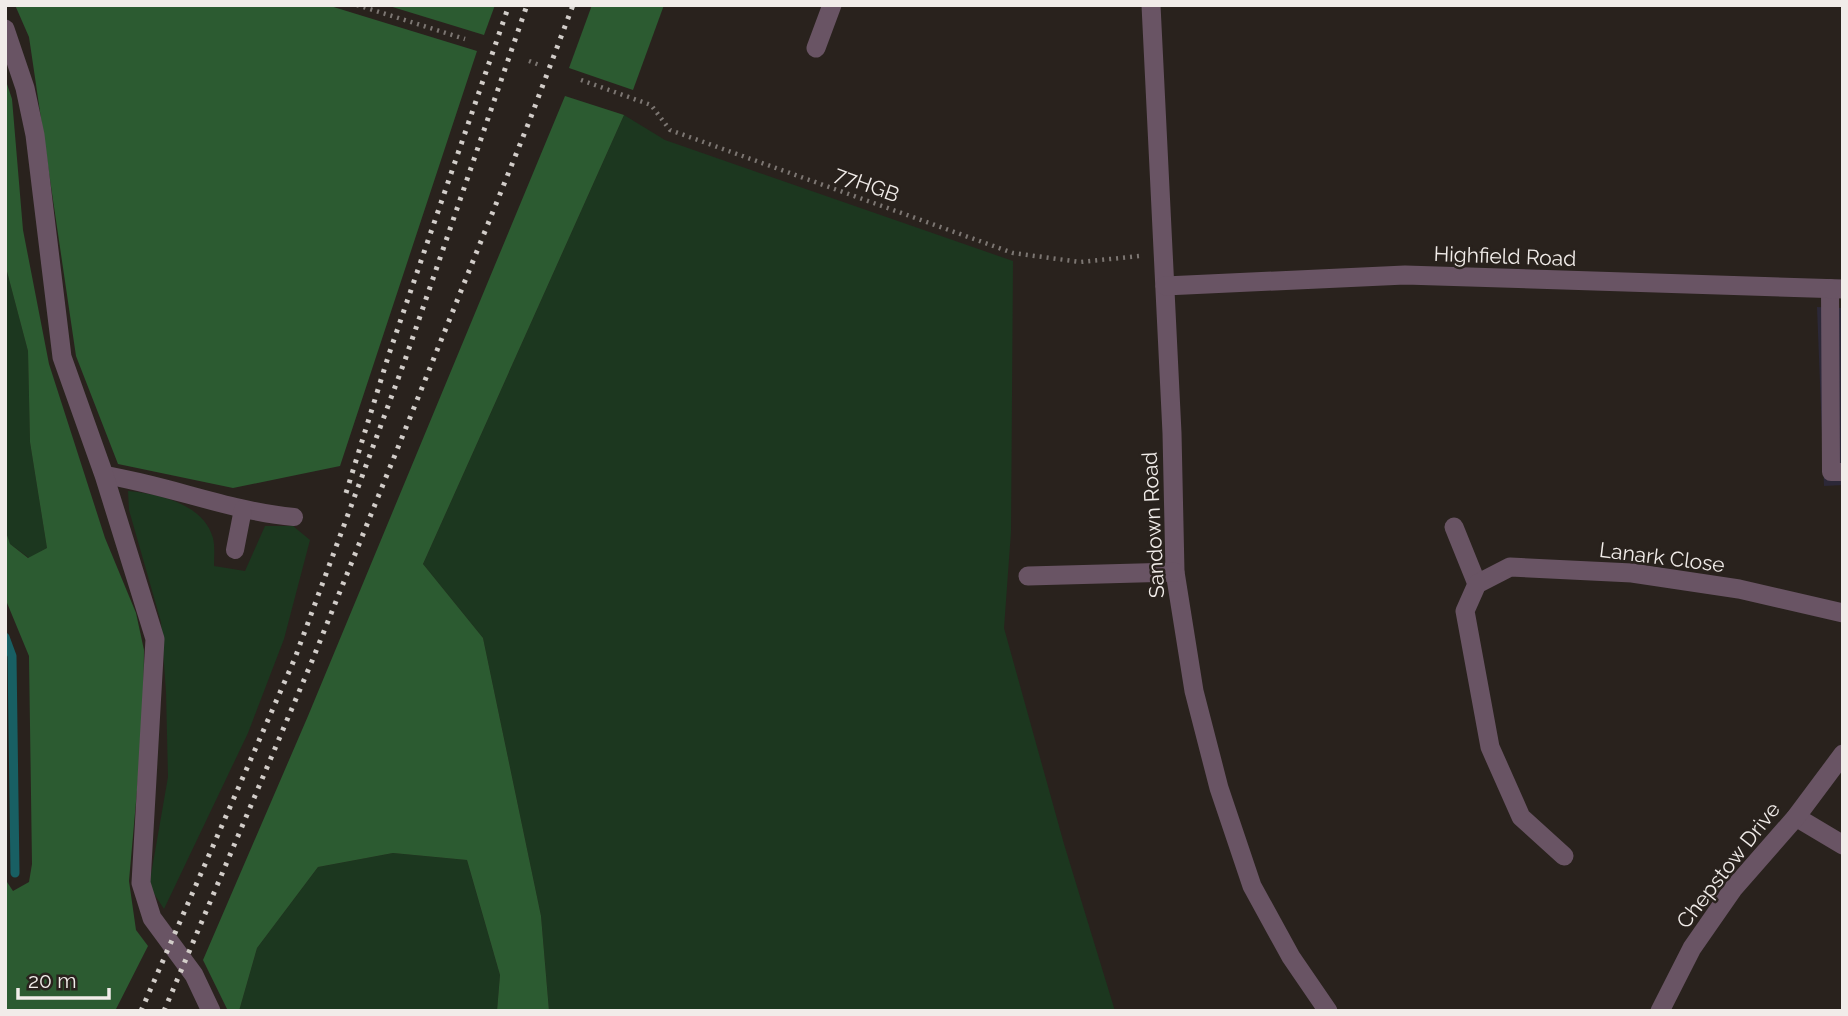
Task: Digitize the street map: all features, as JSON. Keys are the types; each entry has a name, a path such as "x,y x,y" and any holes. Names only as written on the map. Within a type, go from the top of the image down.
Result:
{"street":[{"path":"816,48 832,5"},
{"name":"Sandown Road","path":"1151,5 1165,286 1175,572 1194,691 1219,788 1252,886 1291,957 1328,1011"},
{"path":"5,29 25,88 35,135 62,357 104,475 155,639 141,883 152,918 194,975 211,1011"},
{"name":"Highfield Road","path":"1165,286 1405,275 1836,289"},
{"path":"1454,527 1477,584 1465,611 1490,747 1521,817 1564,856"},
{"name":"Lanark Close","path":"1477,584 1510,567 1632,573 1739,589 1843,613"},
{"path":"1028,576 1175,572"},
{"name":"Chepstow Drive","path":"1660,1011 1692,948 1734,889 1796,817 1843,754"},
{"path":"1796,817 1843,845"}],"lane":[{"path":"1836,289 1831,472 1843,472"},
{"path":"104,475 143,481 243,509 294,517"},
{"path":"235,550 243,509"}],"path":[{"path":"357,5 465,39"},
{"path":"528,61 542,66"},
{"name":"77HGB","path":"581,80 651,105 670,130 1013,253 1080,262 1162,254"}],"shaded area":[{"path":"1817,307 1843,308 1843,485 1824,486"}],"green space":[{"path":"15,5 327,5 477,51 340,466 233,488 118,464 76,356 29,37"},
{"path":"386,5 495,5 484,35"},
{"path":"592,5 664,5 633,90 569,68"},
{"path":"5,78 12,99 23,230 49,364 105,538 136,613 144,650 143,722 129,881 136,930 148,946 115,1011 5,1011 5,879 13,891 29,882 32,864 29,656 5,598 5,529 10,544 28,558 47,548 30,442 28,351 5,264"},
{"path":"565,96 624,115 423,564 483,638 541,916 549,1011 497,1011 500,975 467,860 393,853 318,867 257,948 239,1011 228,1011 203,960 308,716"},
{"path":"624,115 665,140 1013,261 1011,532 1004,628 1064,844 1115,1011 549,1011 541,916 483,638 423,564"},
{"path":"5,264 28,351 30,442 47,548 29,558 10,544 5,529"},
{"path":"128,491 165,498 200,516 213,538 214,566 245,571 265,526 293,526 310,540 284,639 248,733 164,909 149,886 168,777 161,622 129,510"},
{"path":"393,853 467,860 500,975 497,1011 239,1011 257,948 318,867"}],"waterway":[{"path":"5,637 12,656 15,873"}],"railway":[{"path":"346,493 389,354 509,5"},
{"path":"141,1011 295,658 405,360 527,5"},
{"path":"164,1011 312,661 529,122 573,5"}]}
